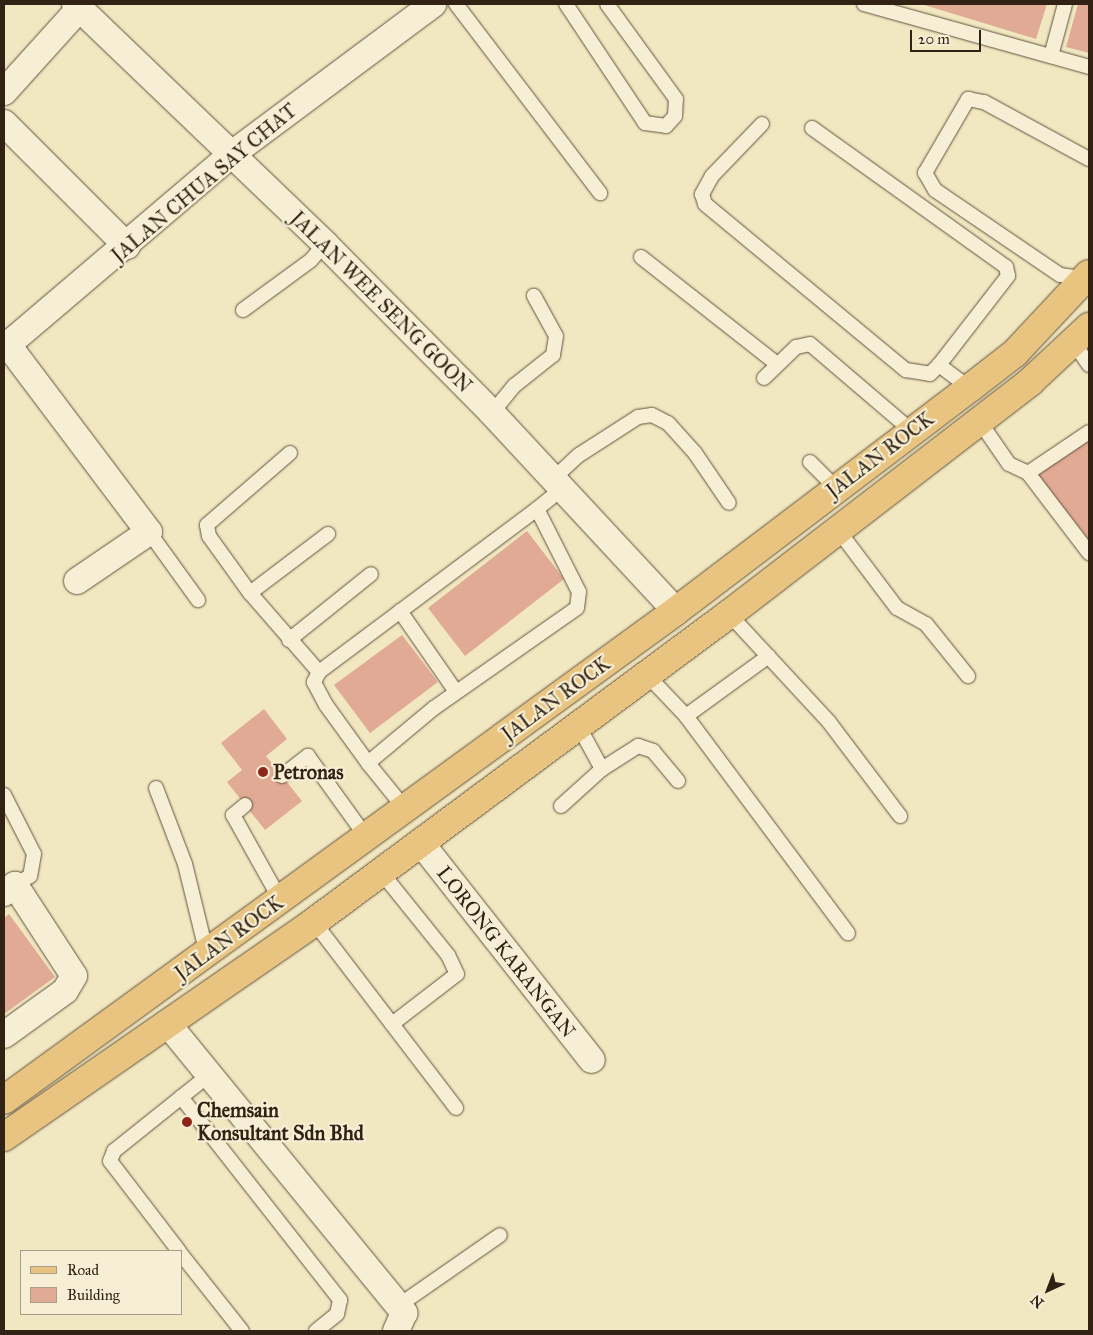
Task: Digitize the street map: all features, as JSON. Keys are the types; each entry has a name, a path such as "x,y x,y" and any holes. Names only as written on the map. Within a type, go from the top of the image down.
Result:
{"main road":[{"name":"JALAN ROCK","path":"4,1100 281,901 676,611 970,388 1015,353 1088,276"},
{"name":"JALAN ROCK","path":"4,1137 314,922 729,614 980,422 1081,335"}],"street":[{"name":"JALAN CHUA SAY CHAT","path":"6,347 127,246 232,154 433,4"},
{"name":"JALAN WEE SENG GOON","path":"77,6 325,244 492,413 676,611"},
{"path":"4,92 77,6"},
{"path":"4,123 127,246"},
{"path":"6,347 149,532 77,582"},
{"name":"LORONG KARANGAN","path":"421,843 592,1060"},
{"path":"4,1035 65,991 74,976 10,889"},
{"path":"167,1023 210,1074 399,1321"}],"lane":[{"path":"456,4 600,193"},
{"path":"569,5 646,124 666,126 675,116 676,98 607,4"},
{"path":"864,4 1089,68"},
{"path":"1051,56 1065,4"},
{"path":"1088,276 1060,275 935,190 925,173 968,99 984,102 1089,159"},
{"path":"762,124 712,176 702,194 705,204 906,370 930,374 1008,276 1006,267 812,128"},
{"path":"243,310 311,260 325,244"},
{"path":"641,257 777,364"},
{"path":"492,413 514,386 553,355 556,336 534,296"},
{"path":"1081,335 1089,365"},
{"path":"764,378 796,347 810,344 912,431"},
{"path":"939,365 970,388"},
{"path":"406,810 326,705 314,682 319,672 538,509 579,455 638,417 652,414 668,423 695,453 729,503"},
{"path":"980,422 1009,464 1028,473 1089,552"},
{"path":"1028,473 1089,432"},
{"path":"290,452 207,525 209,536 250,593 289,640 319,672"},
{"path":"810,462 836,488"},
{"path":"368,762 456,692 577,608 579,592 538,509"},
{"path":"838,530 897,608 926,624 968,676"},
{"path":"149,532 198,600"},
{"path":"250,593 328,534"},
{"path":"289,640 371,574"},
{"path":"400,611 456,692"},
{"path":"729,614 829,722 900,816"},
{"path":"686,716 769,656"},
{"path":"647,675 686,716 848,933"},
{"path":"578,725 602,769"},
{"path":"561,806 602,769 638,746 653,751 678,781"},
{"path":"282,776 308,756 367,838"},
{"path":"156,788 185,864 207,954"},
{"path":"4,795 34,854 30,876 10,889"},
{"path":"245,805 234,815 281,901"},
{"path":"381,872 448,954 457,974 392,1024"},
{"path":"314,922 456,1108"},
{"path":"178,1250 110,1161 114,1151 210,1074"},
{"path":"181,1097 340,1300 337,1314 316,1331"},
{"path":"399,1321 500,1235"},
{"path":"182,1256 242,1331"}],"building":[{"path":"921,4 1047,4 1036,39"},
{"path":"1078,4 1089,4 1089,53 1066,47"},
{"path":"1089,438 1089,540 1036,473"},
{"path":"527,531 564,579 465,656 428,608"},
{"path":"402,635 438,682 370,733 334,685"},
{"path":"264,709 287,739 266,756 302,801 265,830 227,782 242,770 221,743"},
{"path":"9,914 55,977 4,1014 4,918"}],"place":[{"name":"Petronas","path":"263,772"},
{"name":"Chemsain Konsultant Sdn Bhd","path":"187,1122"}]}
